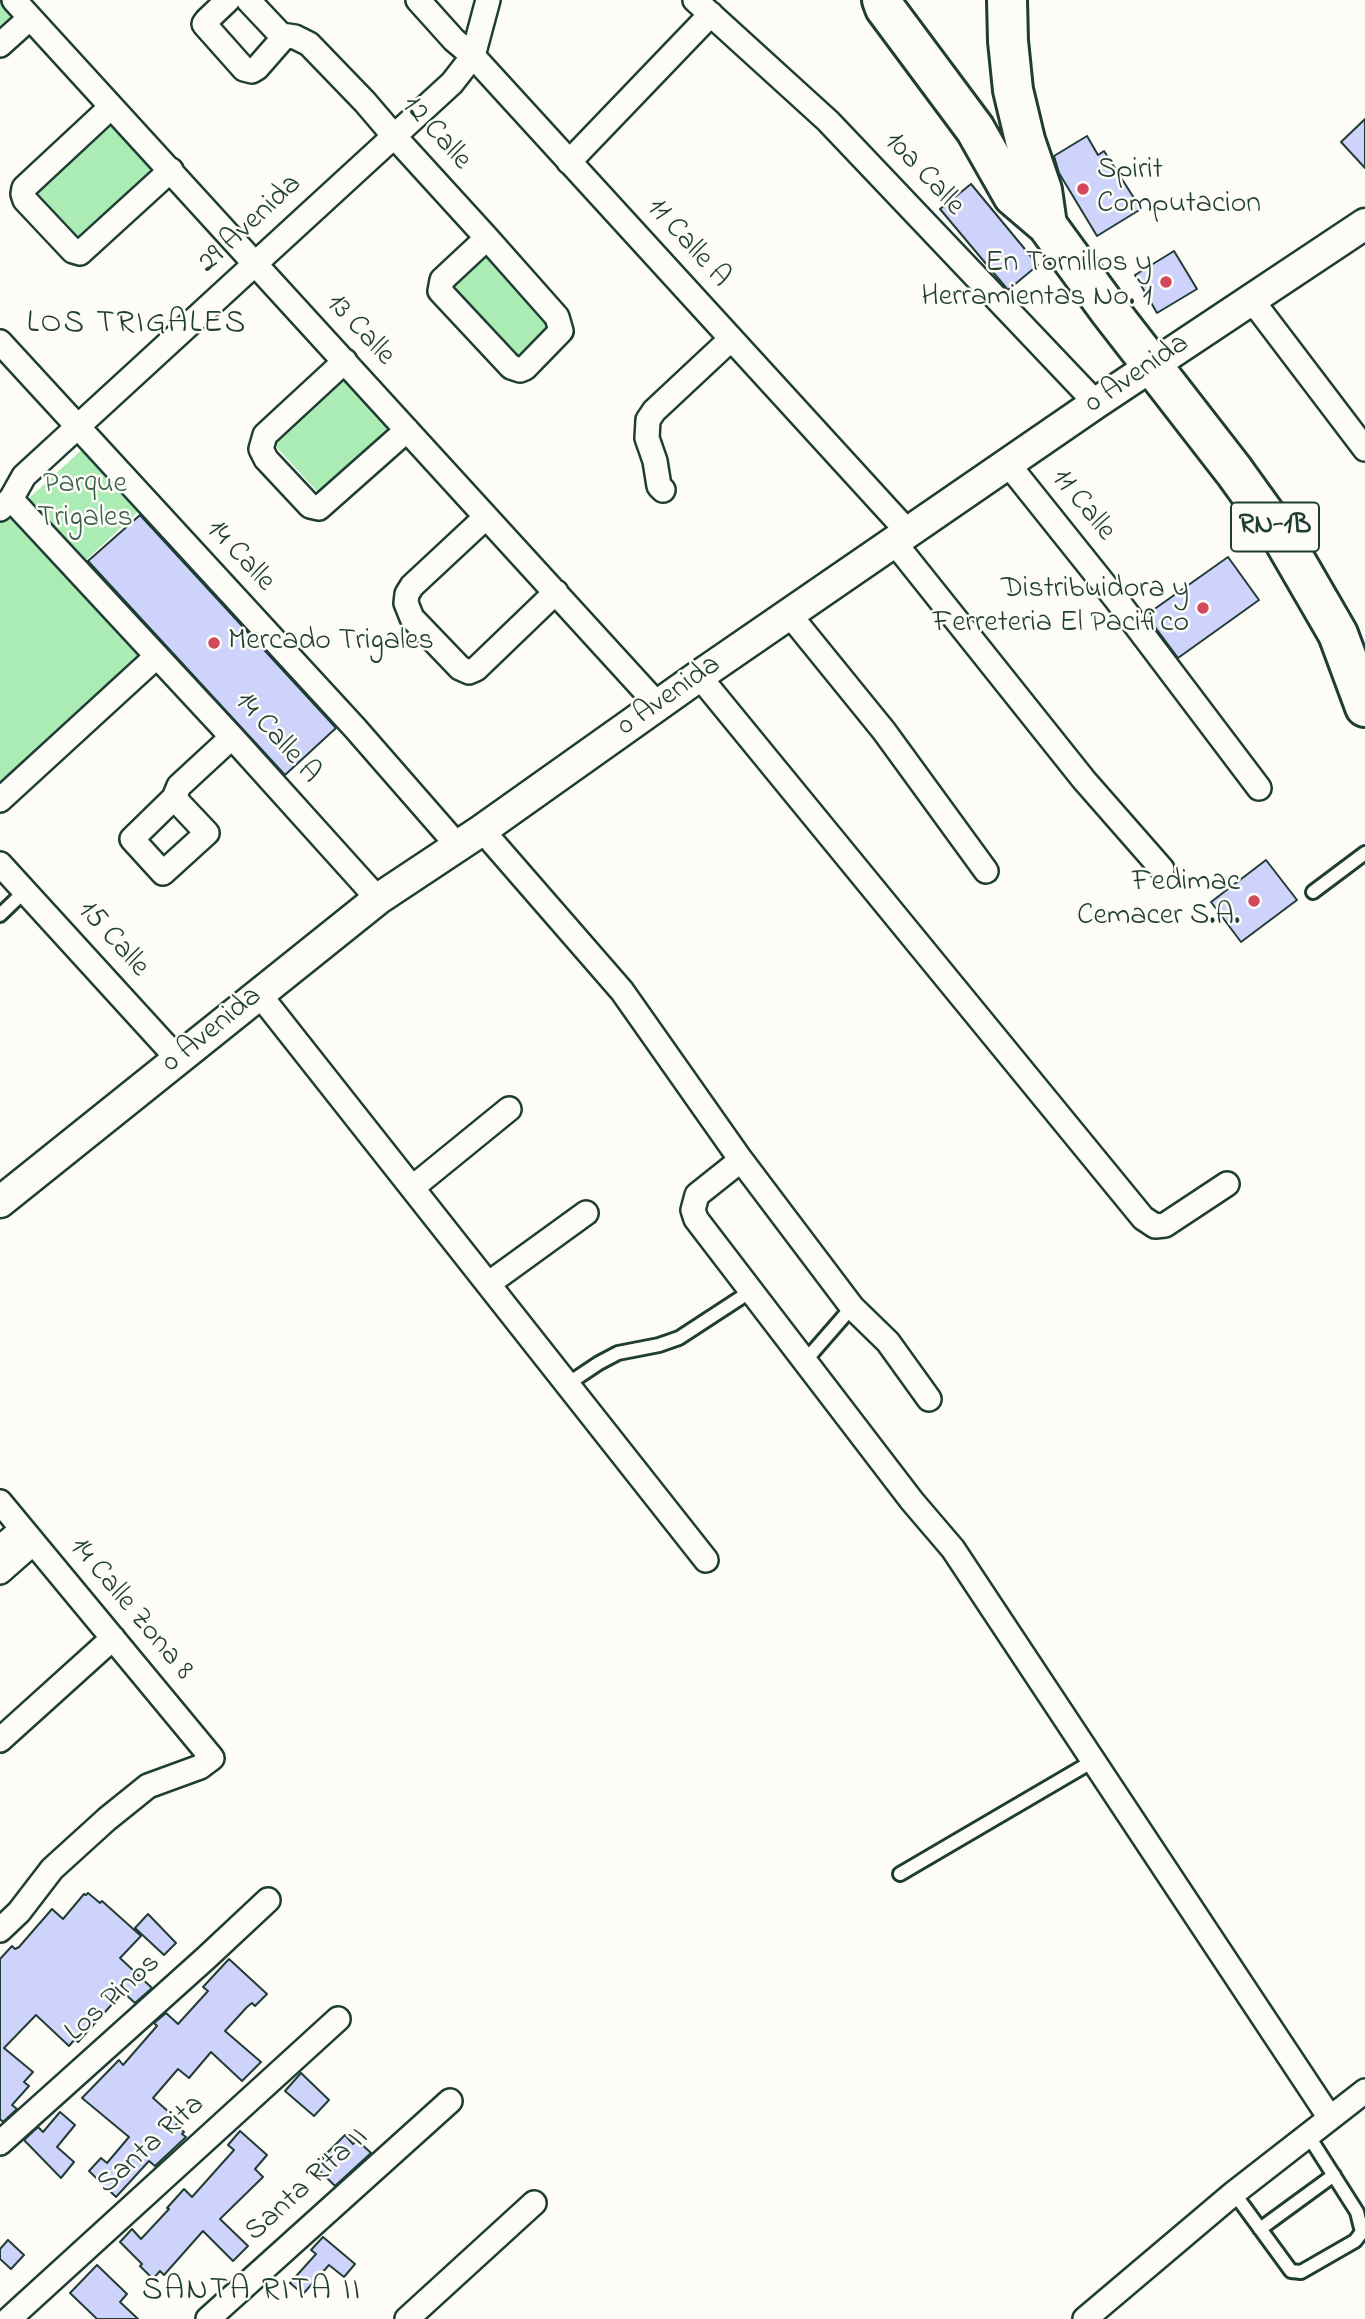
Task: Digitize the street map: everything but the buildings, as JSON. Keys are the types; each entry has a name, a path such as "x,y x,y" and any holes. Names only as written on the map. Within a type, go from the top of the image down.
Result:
{"highway":[{"name":"RN-1B","path":"882,0 885,8 975,129 1013,196 1047,225 1234,471 1299,564 1338,634 1365,705"},
{"name":"RN-1B","path":"1007,0 1013,90 1042,190 1047,225"}],"street":[{"name":"13 Calle","path":"14,0 658,705"},
{"path":"228,0 207,19 205,27 244,69 250,71 257,68 285,36"},
{"name":"12 Calle","path":"248,0 281,35 300,38 309,44 487,238 557,317 562,328 559,334 520,370 511,367 441,293 442,280 487,238"},
{"name":"11 Calle A","path":"418,0 454,40 473,56 731,339 901,537 1084,780 1162,869"},
{"name":"29 Avenida","path":"6,504 24,476 452,83 473,56 488,0"},
{"path":"569,162 703,7"},
{"name":"10a Calle","path":"703,7 828,121 1096,402"},
{"path":"0,45 30,18"},
{"path":"111,107 28,183 23,194 25,200 73,251 80,253 171,170"},
{"name":"0 Avenida","path":"0,1202 378,899 470,838 1096,402 1365,224"},
{"path":"1251,299 1365,449"},
{"path":"663,490 658,481 646,429 649,420 654,411 731,339"},
{"name":"14 Calle","path":"0,342 76,428 355,728 470,838 622,992 741,1160 852,1307 888,1342 929,1399"},
{"path":"345,361 269,431 261,449 266,459 310,506 322,507 407,430"},
{"name":"11 Calle","path":"1008,464 1259,788"},
{"name":"14 Calle A","path":"6,504 157,656 378,899"},
{"path":"486,517 412,586 406,603 416,622 460,668 469,672 476,669 556,593"},
{"path":"789,614 884,732 986,871"},
{"path":"0,800 157,656"},
{"path":"699,676 1143,1218 1155,1226 1165,1225 1227,1184"},
{"path":"174,798 132,839 163,873 207,833 174,798 174,792 232,737"},
{"name":"15 Calle","path":"0,864 178,1059"},
{"path":"259,994 706,1560"},
{"path":"412,1188 509,1109"},
{"path":"741,1160 696,1195 693,1210 702,1227 912,1501 953,1549 1330,2118"},
{"path":"488,1284 586,1213"},
{"name":"14 Calle Zona 8","path":"0,1502 212,1758 200,1767 148,1786 107,1819 52,1869 19,1912 0,1930"},
{"path":"0,1548 28,1536"},
{"path":"0,1572 28,1536"},
{"path":"0,1740 113,1638"},
{"name":"Los Pinos","path":"0,2143 268,1900"},
{"name":"Santa Rita","path":"9,2319 338,2020"},
{"path":"1085,2319 1234,2193 1365,2091"},
{"name":"Santa Rita II","path":"208,2319 450,2101"},
{"path":"407,2319 534,2203"}],"lane":[{"path":"1313,892 1365,853"},
{"path":"0,915 25,891"},
{"path":"566,1385 618,1353 679,1338 751,1291"},
{"path":"805,1361 852,1307"},
{"path":"900,1874 1093,1761"},
{"path":"1234,2193 1291,2271 1301,2272 1355,2241 1362,2232 1357,2212 1308,2135"},
{"path":"1261,2229 1334,2175"}],"green space":[{"path":"0,0 20,18 0,37"},
{"path":"109,120 159,175 77,249 27,195"},
{"path":"485,249 555,324 514,362 444,286"},
{"path":"340,372 396,432 324,499 268,438"},
{"name":"Parque Trigales","path":"87,445 144,506 84,562 27,500"},
{"path":"11,511 145,661 0,790 0,521"}],"place":[{"name":"Spirit Computacion","path":"1083,189"},
{"name":"En Tornillos y Herramientas No. 1","path":"1166,282"},
{"name":"Distribuidora y Ferreteria El Pacifico","path":"1203,608"},
{"name":"Mercado Trigales","path":"214,643"},
{"name":"Fedimac Cemacer S.A.","path":"1254,901"}],"district":[{"name":"LOS TRIGALES","path":"137,326"},
{"name":"SANTA RITA II","path":"252,2293"}]}
